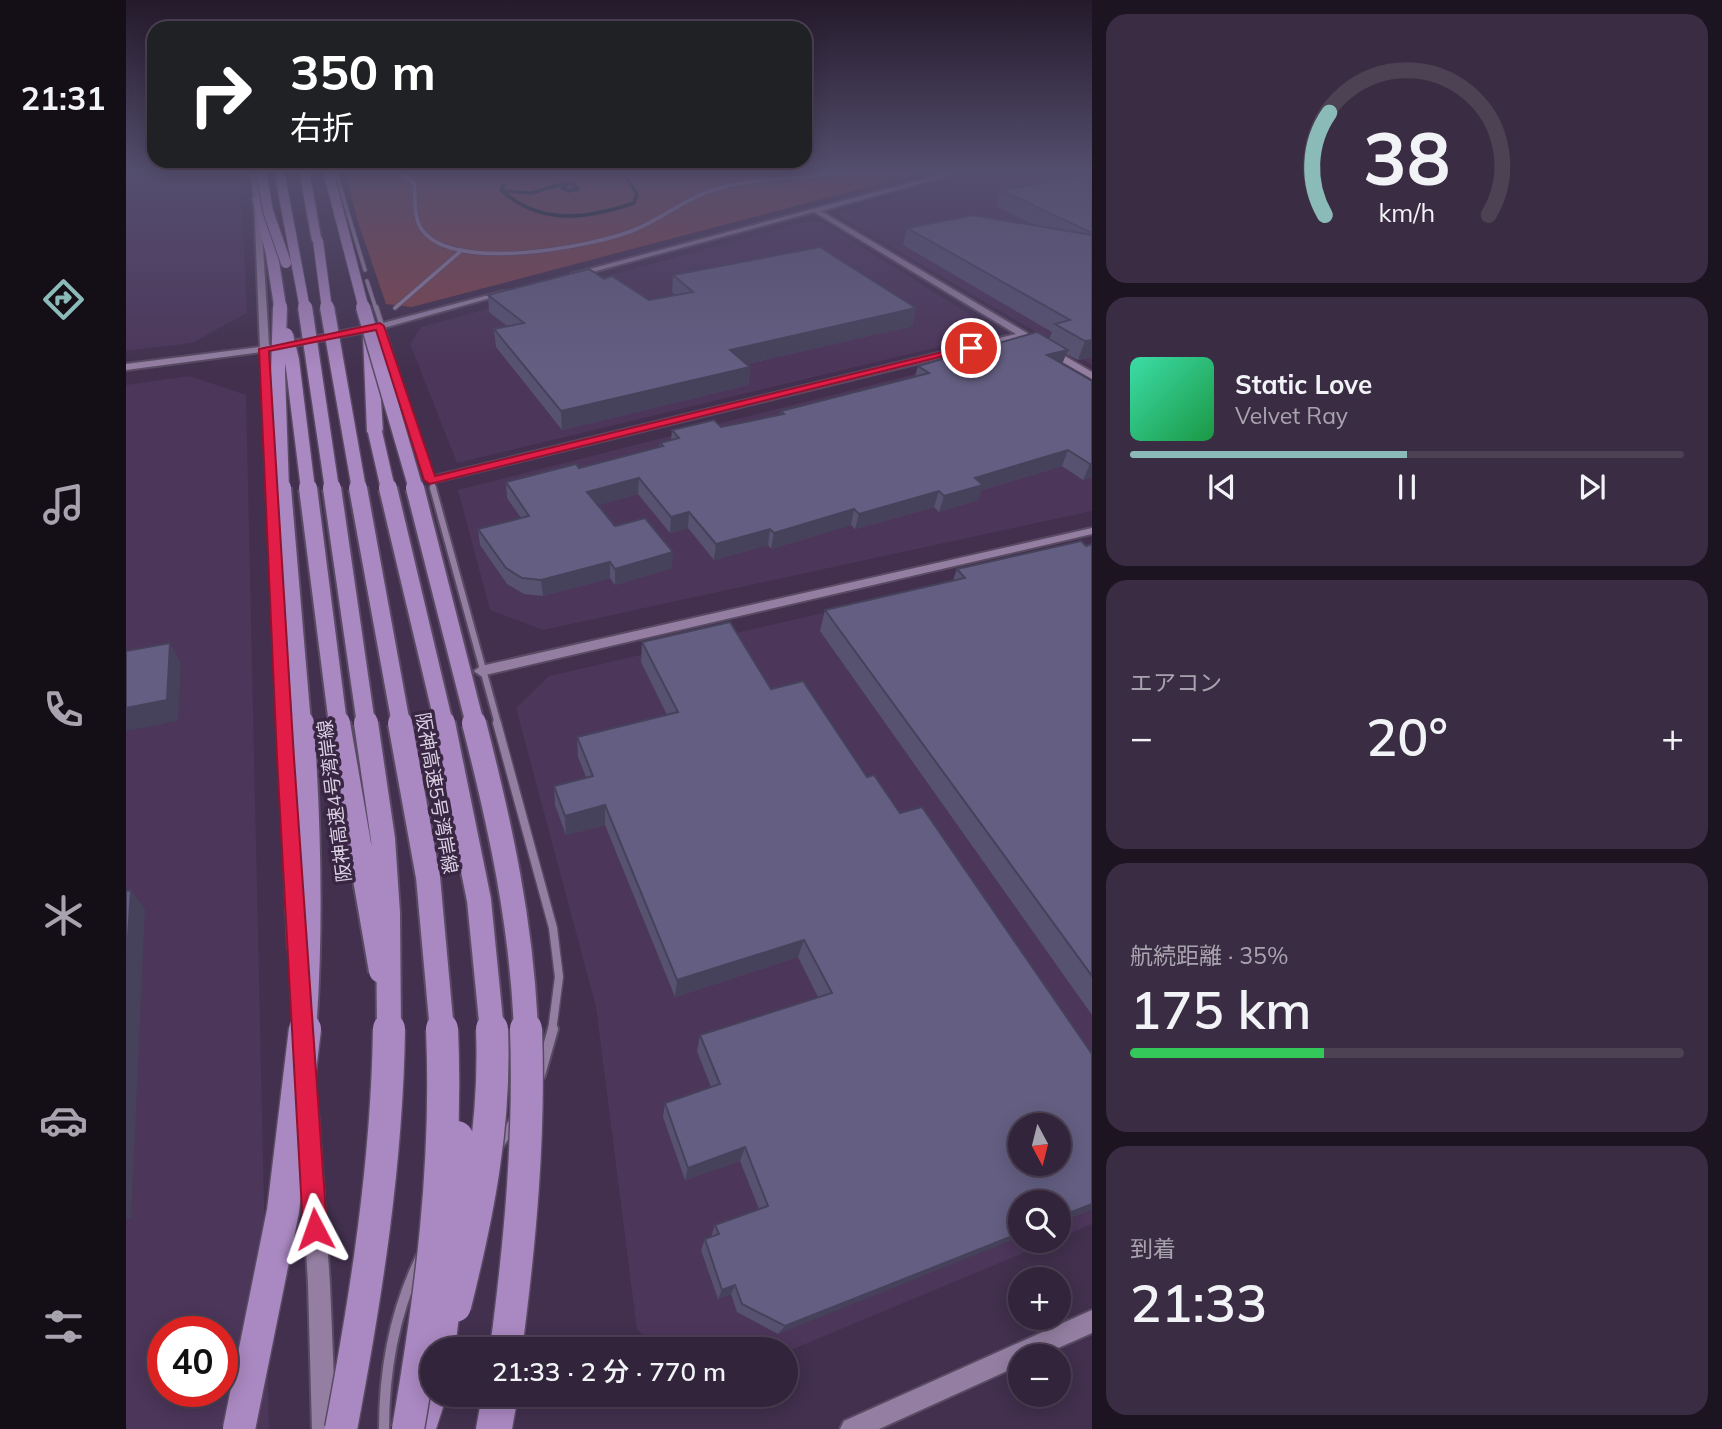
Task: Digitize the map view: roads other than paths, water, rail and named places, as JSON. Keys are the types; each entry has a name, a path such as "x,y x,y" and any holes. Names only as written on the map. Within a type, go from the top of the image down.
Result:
{"highway":[{"path":"267,237 292,360 344,769 391,1028"},
{"name":"阪神高速4号湾岸線","path":"277,237 292,283 301,327 371,839 376,895 377,1030 372,1119 349,1304 324,1429"},
{"path":"291,237 308,325 383,839 391,952 387,1119 361,1329 341,1429"},
{"name":"阪神高速5号湾岸線","path":"317,237 330,331 428,877 443,1030 444,1118 438,1221 428,1317 408,1429"},
{"path":"330,237 330,279 336,330 440,875 448,943 456,1027 458,1117 454,1220 442,1337"},
{"path":"347,237 375,331 498,817 512,883 528,1047 528,1146 517,1274 508,1337"},
{"path":"239,1429 266,1313 289,1187 304,1057 309,949 309,832 285,524 278,386 280,306"},
{"path":"375,331 375,432 473,862 492,1014 493,1079 489,1133 468,1258 445,1337"},
{"path":"419,1429 426,1407"},
{"path":"425,1429 429,1407"},
{"path":"494,1429 497,1407"}],"street":[{"path":"259,237 285,758 318,1284 324,1429"},
{"path":"355,237 365,270"},
{"path":"431,237 462,250 516,253 561,250 616,237"},
{"path":"565,277 715,237"},
{"path":"860,237 1092,376"},
{"path":"395,308 462,250"},
{"path":"367,281 375,331 430,480 553,928 559,977 552,1033 540,1076 514,1122 474,1179"},
{"path":"126,367 375,331 512,291"},
{"path":"430,480 1024,335"},
{"path":"481,671 1092,531"},
{"path":"384,1429 383,1400 390,1339 408,1282 426,1247 466,1190"},
{"path":"852,1429 1092,1321"}]}
